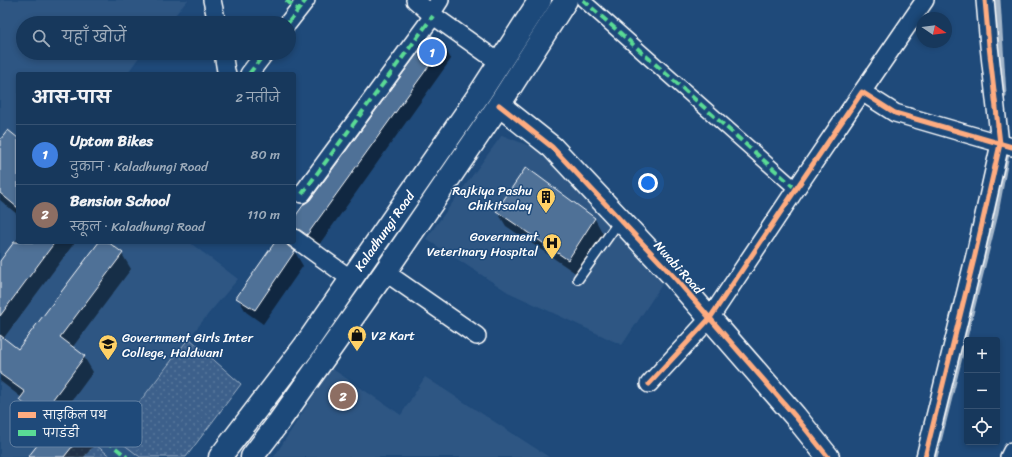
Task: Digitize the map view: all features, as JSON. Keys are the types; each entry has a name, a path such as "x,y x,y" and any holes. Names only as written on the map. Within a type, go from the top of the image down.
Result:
{"main road":[{"name":"Kaladhungi Road","path":"220,457 304,347 480,93 540,0"},
{"name":"Kaladhungi Road","path":"252,457 278,423 385,272 499,105 566,0"},
{"name":"Nwabi Road","path":"480,93 499,105 552,147 674,277 795,416 828,457"}],"street":[{"path":"212,0 215,16"},
{"path":"415,0 432,15 500,63"},
{"path":"297,193 432,15 440,0"},
{"path":"583,0 796,189"},
{"path":"649,384 710,318 925,0"},
{"path":"925,457 975,255 1006,145 989,46 985,0"},
{"path":"224,60 227,72"},
{"path":"251,72 260,60"},
{"path":"862,92 895,113 1006,145"},
{"path":"296,239 351,279"},
{"path":"385,272 477,336"},
{"path":"1009,457 1012,452"}],"lane":[{"path":"578,279 620,220"}],"shaded area":[{"name":"Government Girls Inter College, Haldwani","path":"0,0 188,0 174,16 16,16 16,60 137,60 128,72 16,72 16,244 192,244 238,279 189,338 241,384 186,457 0,457"},
{"name":"Government Veterinary Hospital","path":"502,135 542,151 665,280 622,345 508,292 426,239"},
{"path":"189,338 241,384 186,457 140,457 127,447 142,447 142,401 140,401"},
{"path":"331,368 401,415 425,377 549,457 274,457"},
{"path":"72,447 98,447 111,457 64,457"}],"building":[{"path":"431,35 444,45 307,235 296,229 296,215 304,204 310,200"},
{"path":"8,130 16,136 16,206 0,193 0,140"},
{"name":"Rajkiya Pashu Chikitsalay","path":"526,167 595,218 568,260 496,211"},
{"path":"14,242 16,242 16,244 54,244 0,316 0,261"},
{"path":"97,244 111,244 123,253 60,337 85,356 53,399 56,401 20,401 19,400 25,392 0,374 0,335 18,349"},
{"path":"274,244 286,244 295,251 255,310 236,298"},
{"path":"36,447 72,447 64,457 28,457"}],"waterway":[{"path":"997,0 1003,95"},
{"path":"934,457 994,218 1006,154"}],"marked path":[{"path":"286,0 298,10"},
{"path":"293,16 306,0"},
{"path":"583,0 796,189"},
{"path":"302,194 433,16"},
{"path":"251,72 260,60"},
{"path":"114,447 127,457"}],"cycle path":[{"path":"925,457 975,255 1000,144 985,0"},
{"path":"649,384 710,318 862,92 895,113 1012,147"},
{"path":"499,105 552,147 674,277 795,416 828,457"}],"place":[{"name":"Uptom Bikes","path":"432,52"},
{"name":"Rajkiya Pashu Chikitsalay","path":"546,214"},
{"name":"Government Veterinary Hospital","path":"552,260"},
{"name":"V2 Kart","path":"357,352"},
{"name":"Government Girls Inter College, Haldwani","path":"108,361"},
{"name":"Bension School","path":"343,396"}]}
